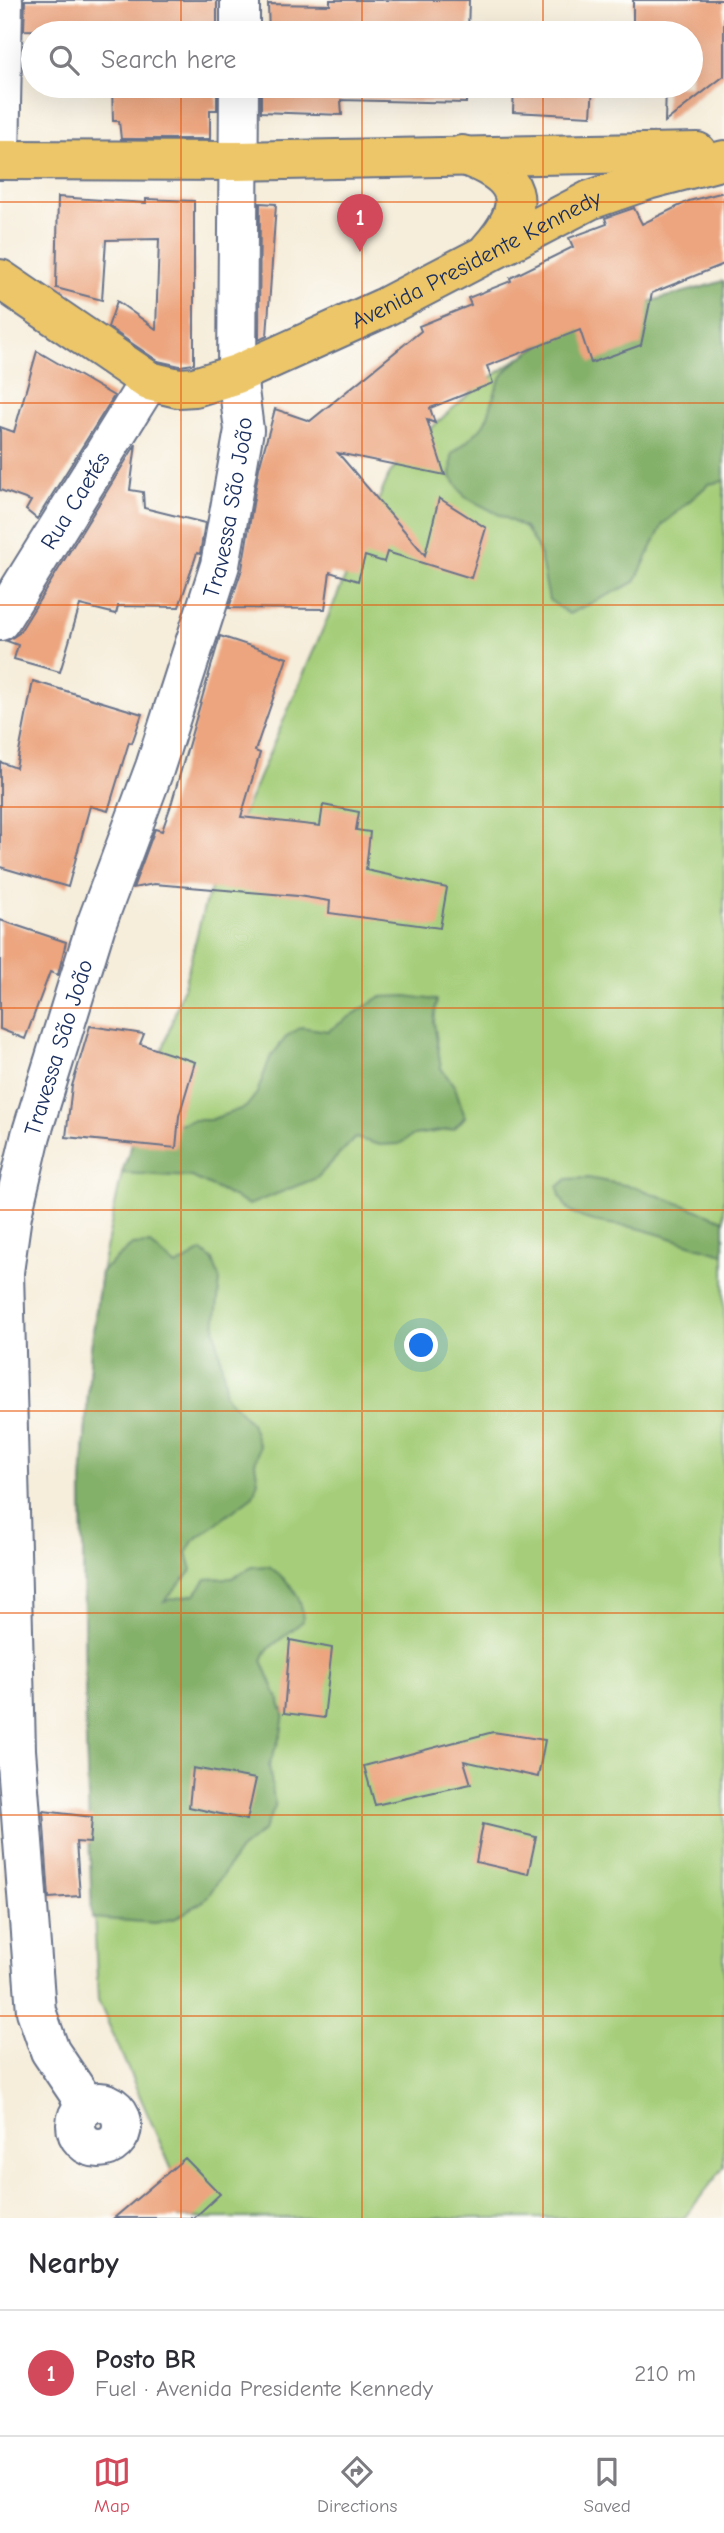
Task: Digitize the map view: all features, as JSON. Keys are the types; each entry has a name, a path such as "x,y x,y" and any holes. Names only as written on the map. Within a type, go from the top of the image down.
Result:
{"main road":[{"name":"Avenida Presidente Kennedy","path":"0,160 237,161 724,152"},
{"path":"462,155 501,175 515,201 513,220 488,252"},
{"name":"Avenida Presidente Kennedy","path":"0,279 149,381 178,388 195,387 237,374 383,308 590,200 648,180 724,160"}],"street":[{"path":"0,160 3,0"},
{"path":"240,0 240,21"},
{"path":"237,374 239,98"},
{"name":"Travessa São João","path":"87,2106 50,2051 36,2011 16,1750 4,1272 12,1215 31,1135 96,925 155,767 220,565 243,440 237,374"},
{"name":"Rua Caetés","path":"0,621 149,381"}],"green space":[{"path":"724,281 724,2167 684,2218 179,2218 175,2177 98,2000 86,1741 82,1484 91,1348 101,1272 122,1173 185,982 205,903 390,473 428,432 470,394 540,345 603,316"},
{"path":"724,281 724,481 709,484 663,524 635,582 569,614 549,600 539,551 525,528 465,497 451,477 452,454 483,425 504,373 532,350 584,323 640,304"},
{"path":"406,996 437,1000 434,1022 441,1068 455,1087 465,1117 454,1129 414,1135 399,1144 380,1145 355,1138 317,1178 249,1205 192,1177 122,1173 135,1135 193,1120 210,1120 246,1107 257,1093 270,1058 287,1036 301,1027 328,1031 380,997"},
{"path":"588,1178 635,1187 724,1220 724,1254 641,1229 579,1216 569,1210 558,1187 567,1179"},
{"path":"150,1244 176,1266 202,1251 213,1260 220,1280 215,1329 225,1382 224,1394 251,1423 259,1446 255,1464 258,1481 253,1496 193,1541 187,1552 192,1570 164,1601 195,1594 206,1579 232,1578 252,1567 269,1566 298,1596 303,1621 267,1650 262,1660 284,1713 281,1734 269,1765 275,1807 263,1831 240,1850 205,1900 176,1918 155,1923 92,1918 82,1484 91,1348 101,1272 132,1245"}],"building":[{"path":"25,0 217,0 217,21 24,21"},
{"path":"330,0 469,0 468,21 269,21 268,4 330,5"},
{"path":"633,0 724,0 724,76 703,92 703,21 633,21"},
{"path":"112,98 217,98 217,110 210,110 210,139 121,139 119,121 113,121"},
{"path":"261,98 466,98 466,103 341,100 342,115 261,112"},
{"path":"514,98 592,98 591,116 513,112"},
{"path":"666,98 696,98 665,122"},
{"path":"724,192 724,264 652,293 641,345 591,363 580,330 487,366 493,383 430,408 435,423 427,420 445,475 338,453 425,555 439,498 486,528 471,578 387,552 384,562 365,556 358,581 330,572 325,609 229,608 242,569 259,468 275,409 310,421 421,331 419,326 471,305 468,298 511,281 510,278 573,247 569,238 607,224 605,218 634,208 642,224 689,201"},
{"path":"58,197 146,203 146,199 194,201 194,364 180,366 158,361 108,327 117,301 156,329 159,239 106,240 102,300 56,288"},
{"path":"260,203 276,204 267,336 259,340"},
{"path":"37,351 114,396 37,519 26,510 31,501 0,490 0,427 14,432"},
{"path":"136,444 130,490 143,492 144,508 205,523 200,554 197,553 179,607 118,606 116,614 80,605 60,672 14,659 18,645 7,641 19,633"},
{"path":"220,636 287,658 255,751 260,753 241,817 320,826 323,805 359,812 356,830 370,832 366,870 447,888 440,928 329,913 330,901 298,896 154,884 133,888 155,829 162,831 171,805"},
{"path":"33,681 142,714 132,743 129,742 108,811 90,806 68,887 0,867 0,762 16,768"},
{"path":"0,920 66,942 58,975 50,972 25,1039 0,1029"},
{"path":"90,1026 144,1034 140,1044 195,1062 179,1116 176,1148 66,1137 72,1086"},
{"path":"290,1640 332,1648 324,1718 284,1713"},
{"path":"493,1732 545,1740 538,1777 464,1761 471,1784 375,1805 364,1766"},
{"path":"193,1768 256,1779 247,1820 189,1807"},
{"path":"43,1811 92,1817 90,1843 76,1842 80,1896 49,1898"},
{"path":"483,1824 536,1837 528,1874 476,1862"},
{"path":"185,2158 220,2194 194,2218 114,2218"}],"place":[{"name":"Posto BR","path":"360,252"}]}
